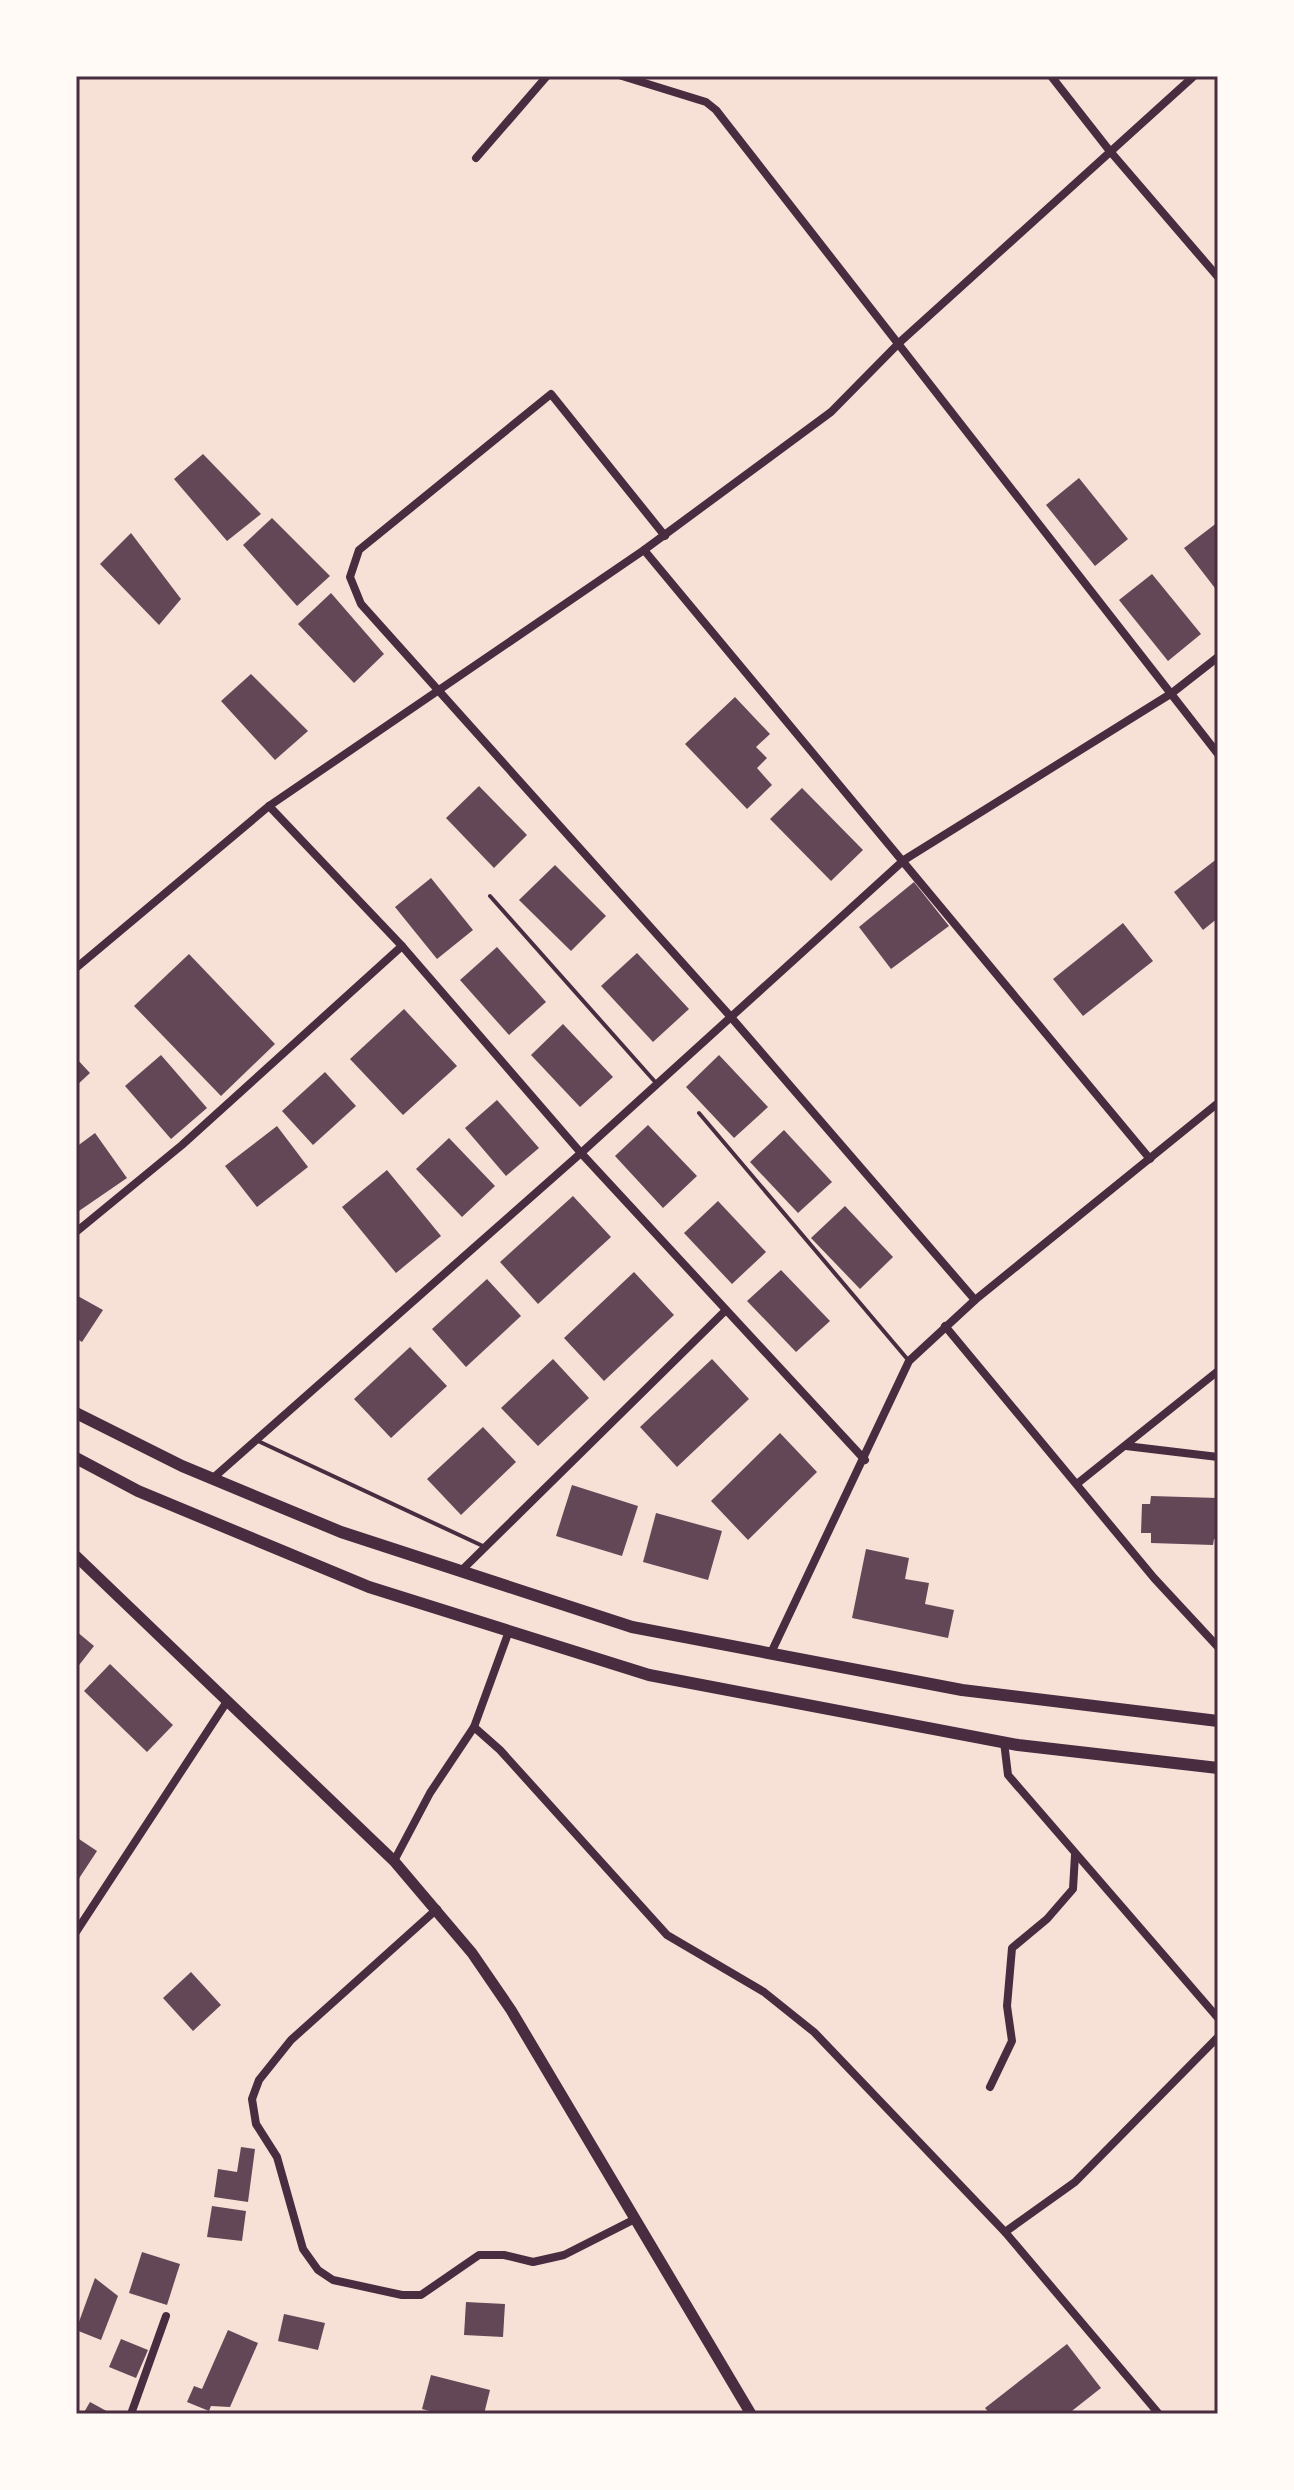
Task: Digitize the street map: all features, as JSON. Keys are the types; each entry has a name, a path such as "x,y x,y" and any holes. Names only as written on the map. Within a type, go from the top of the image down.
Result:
{"main road":[{"path":"76,1413 212,1479 341,1532 632,1627 962,1690 1218,1721"},
{"path":"76,1458 138,1491 369,1587 649,1675 1004,1742 1218,1768"}],"street":[{"path":"476,158 547,76"},
{"path":"622,76 706,102 716,110 900,342 1218,754"},
{"path":"1051,76 1109,150 1218,277"},
{"path":"76,968 269,806 665,536 831,412 900,342 1194,76"},
{"path":"665,536 551,394 359,550 351,564 353,593 437,692 730,1016 975,1300"},
{"path":"644,550 1150,1159"},
{"path":"212,1479 581,1153 904,860 1172,693 1218,657"},
{"path":"269,806 402,946 581,1153 865,1460"},
{"path":"76,1232 182,1145 402,946"},
{"path":"769,1655 865,1460 909,1361 975,1300 1218,1103"},
{"path":"461,1571 726,1310"},
{"path":"945,1326 1154,1578 1218,1647"},
{"path":"1078,1483 1218,1371"},
{"path":"1125,1446 1218,1457"},
{"path":"76,1556 394,1861 437,1909 511,2010 751,2414"},
{"path":"394,1861 430,1793 474,1727 509,1631"},
{"path":"76,1932 226,1703"},
{"path":"474,1727 500,1750 667,1935 764,1992 814,2032 1005,2232 1114,2356 1159,2414"},
{"path":"1004,1742 1008,1775 1218,2018"},
{"path":"990,2087 1012,2041 1007,2006 1012,1948 1047,1919 1073,1889 1075,1855"},
{"path":"437,1909 291,2040 259,2080 252,2099 256,2124 277,2157 303,2249 318,2270 333,2280 402,2295 421,2295 479,2255 504,2255 533,2262 564,2255 635,2219"},
{"path":"1005,2232 1075,2182 1218,2037"},
{"path":"143,2414 132,2412 166,2316"}],"lane":[{"path":"490,896 657,1084"},
{"path":"699,1113 909,1361"},
{"path":"256,1440 485,1547"}],"building":[{"path":"203,454 261,514 227,541 174,479"},
{"path":"1079,478 1128,539 1095,566 1046,505"},
{"path":"272,518 330,576 297,606 243,545"},
{"path":"1218,522 1218,592 1184,548"},
{"path":"131,533 181,599 159,625 100,564"},
{"path":"1152,574 1201,634 1168,661 1119,600"},
{"path":"331,593 384,654 354,683 298,624"},
{"path":"251,674 308,731 275,760 221,701"},
{"path":"735,697 770,734 756,747 767,758 757,768 772,785 747,809 685,744"},
{"path":"479,786 527,835 494,868 446,818"},
{"path":"802,788 863,850 831,881 770,819"},
{"path":"1218,858 1218,918 1203,930 1174,892"},
{"path":"555,865 606,916 571,951 519,900"},
{"path":"431,878 473,930 437,959 395,907"},
{"path":"914,882 949,926 891,969 859,927"},
{"path":"1123,923 1153,961 1083,1016 1053,979"},
{"path":"497,947 546,1002 509,1035 460,980"},
{"path":"637,953 689,1009 653,1042 601,986"},
{"path":"189,954 275,1044 221,1096 134,1006"},
{"path":"404,1009 457,1066 403,1115 350,1059"},
{"path":"563,1024 613,1077 580,1107 531,1055"},
{"path":"161,1055 207,1108 171,1139 125,1086"},
{"path":"719,1055 768,1107 734,1138 686,1087"},
{"path":"76,1058 90,1073 76,1086"},
{"path":"325,1072 356,1106 313,1145 282,1111"},
{"path":"497,1100 539,1148 506,1176 465,1128"},
{"path":"648,1125 697,1176 663,1208 615,1156"},
{"path":"277,1126 308,1167 257,1207 225,1166"},
{"path":"784,1130 832,1182 798,1213 750,1162"},
{"path":"95,1133 127,1178 76,1213 76,1147"},
{"path":"449,1138 495,1186 462,1217 416,1169"},
{"path":"387,1170 441,1236 396,1273 342,1207"},
{"path":"573,1196 611,1237 538,1304 500,1262"},
{"path":"718,1201 766,1252 732,1284 684,1233"},
{"path":"845,1206 893,1257 860,1289 811,1238"},
{"path":"781,1270 830,1321 796,1352 747,1301"},
{"path":"634,1272 674,1315 604,1381 564,1338"},
{"path":"487,1279 521,1316 466,1367 432,1329"},
{"path":"76,1295 103,1310 82,1342 76,1338"},
{"path":"410,1347 447,1386 391,1438 354,1399"},
{"path":"553,1359 589,1398 538,1446 501,1408"},
{"path":"712,1359 749,1399 677,1467 640,1427"},
{"path":"483,1427 516,1462 461,1515 427,1479"},
{"path":"780,1433 817,1472 748,1540 711,1501"},
{"path":"572,1485 638,1506 622,1556 556,1536"},
{"path":"1151,1496 1218,1498 1218,1539 1214,1539 1213,1545 1151,1543 1151,1533 1141,1533 1142,1504 1150,1504"},
{"path":"656,1513 722,1531 708,1580 643,1562"},
{"path":"866,1549 909,1558 905,1579 929,1583 925,1604 954,1610 948,1638 852,1618"},
{"path":"76,1631 94,1646 76,1669"},
{"path":"110,1664 173,1725 147,1752 84,1691"},
{"path":"76,1837 97,1851 76,1883"},
{"path":"191,1972 221,2005 193,2031 163,1998"},
{"path":"241,2147 255,2149 248,2202 214,2197 218,2169 237,2172"},
{"path":"212,2206 246,2211 242,2241 207,2237"},
{"path":"142,2252 180,2264 167,2305 129,2293"},
{"path":"95,2278 118,2296 101,2340 76,2330"},
{"path":"466,2302 505,2304 503,2337 464,2335"},
{"path":"284,2314 325,2323 318,2350 278,2341"},
{"path":"228,2330 258,2343 230,2407 211,2406 209,2411 187,2402 194,2386 202,2389"},
{"path":"121,2339 148,2350 136,2378 109,2367"},
{"path":"1067,2344 1101,2388 1068,2414 990,2414 985,2408"},
{"path":"431,2375 490,2390 484,2414 441,2414 422,2409"},
{"path":"90,2402 112,2414 83,2414"}]}
